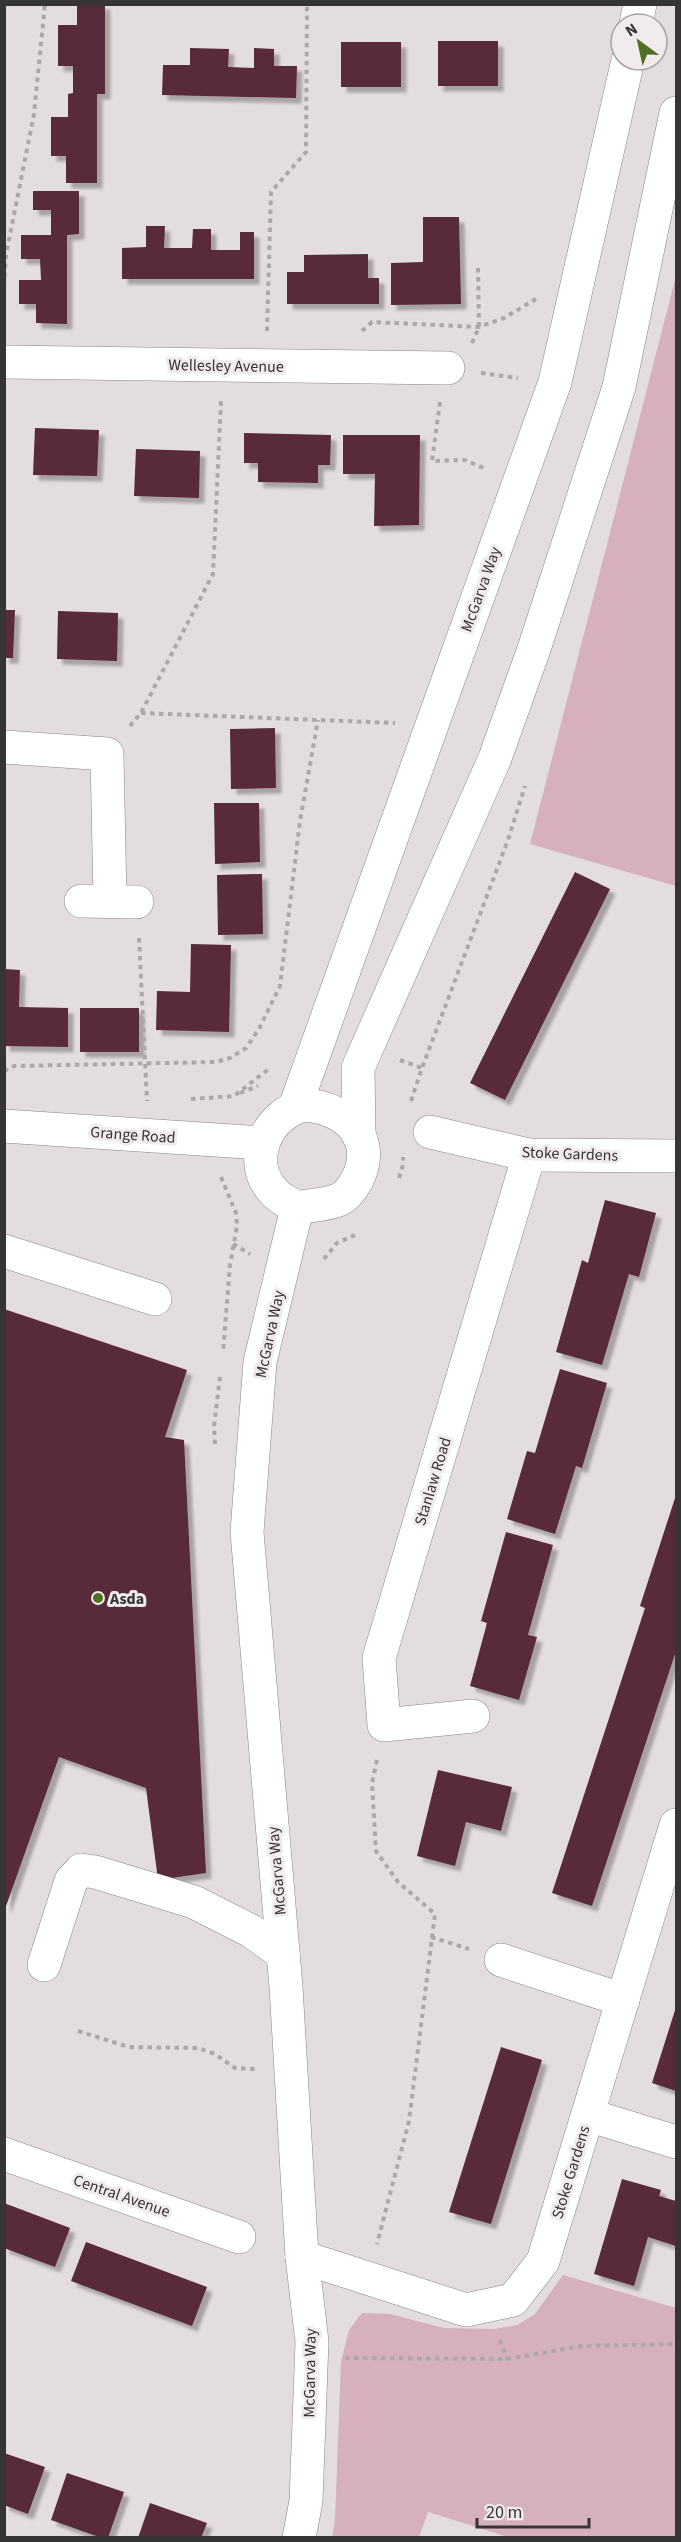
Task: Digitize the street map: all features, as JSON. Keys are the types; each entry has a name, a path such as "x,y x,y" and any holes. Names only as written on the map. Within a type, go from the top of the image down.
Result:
{"street":[{"name":"McGarva Way","path":"296,1107 555,382 625,72"},
{"path":"359,1136 353,1125 340,1114 323,1107 296,1107 270,1127 260,1153 262,1171 275,1194 297,1208 340,1200 353,1188 361,1172 363,1154 359,1136 358,1068 495,758 534,649 619,387 676,114"},
{"name":"Wellesley Avenue","path":"4,362 448,368"},
{"path":"4,747 107,754 109,901"},
{"name":"Grange Road","path":"4,1126 262,1143"},
{"name":"Stoke Gardens","path":"430,1132 529,1155 676,1156"},
{"name":"Stanlaw Road","path":"384,1725 379,1658 529,1155"},
{"name":"McGarva Way","path":"297,1208 260,1362 248,1532 292,2071 302,2257 312,2342 306,2501 299,2538"},
{"path":"4,1251 155,1299"},
{"path":"384,1725 473,1716"},
{"name":"Stoke Gardens","path":"302,2257 466,2310 513,2300 543,2261 676,1825"},
{"path":"44,1965 71,1881 81,1870 95,1872 194,1902 251,1931 283,1954"},
{"path":"501,1960 623,2000"},
{"path":"588,2115 676,2142"},
{"name":"Central Avenue","path":"4,2154 239,2237"}],"path":[{"path":"4,286 6,255 34,114 45,4"},
{"path":"266,365 271,192 306,152 307,4"},
{"path":"361,332 372,322 479,327 504,318 541,295"},
{"path":"222,365 213,574 141,713 432,725"},
{"path":"448,368 555,382"},
{"path":"4,1071 14,1066 195,1064 230,1059 246,1047 259,1029 280,986 300,821 318,720"},
{"path":"109,901 145,1064 149,1135"},
{"path":"368,2280 409,2121 435,1914 398,1882 376,1851 372,1784 384,1725"},
{"path":"78,2031 129,2047 198,2049 215,2054 235,2068 292,2071"},
{"path":"311,2357 507,2359 582,2346 676,2344"}],"shaded area":[{"path":"676,276 676,886 530,844"},
{"path":"563,2275 676,2308 676,2537 508,2537 428,2512 419,2537 332,2537 335,2520 341,2361 349,2330 362,2313 390,2314 444,2328 495,2329 517,2325 535,2314"}],"building":[{"path":"77,4 105,4 105,94 97,94 97,183 66,183 66,156 51,156 51,117 68,117 68,94 73,93 73,66 58,66 58,25 77,25"},
{"path":"438,41 498,41 498,86 438,86"},
{"path":"341,42 401,42 401,87 341,87"},
{"path":"190,48 229,49 228,67 254,68 254,48 274,49 274,66 297,66 296,98 162,95 163,65 190,65"},
{"path":"33,191 79,191 79,234 67,235 67,324 36,323 36,304 19,304 19,280 41,280 40,259 21,259 21,235 51,235 51,210 33,210"},
{"path":"423,217 459,217 461,304 391,305 391,263 423,262"},
{"path":"146,226 165,226 164,248 192,248 193,229 211,229 211,250 240,250 240,232 254,232 254,279 122,279 122,248 146,247"},
{"path":"368,254 368,278 379,278 379,304 287,304 287,272 304,272 304,255"},
{"path":"35,428 99,430 97,476 33,475"},
{"path":"244,433 331,435 330,465 318,465 318,483 258,482 258,463 244,463"},
{"path":"343,435 420,435 419,525 374,526 375,474 343,474"},
{"path":"136,449 200,451 199,498 134,496"},
{"path":"4,610 15,610 13,658 4,658"},
{"path":"58,611 118,613 117,661 57,659"},
{"path":"275,728 276,788 231,789 230,729"},
{"path":"214,803 259,803 260,862 215,864"},
{"path":"575,872 610,889 505,1100 470,1083"},
{"path":"262,874 263,934 218,935 217,875"},
{"path":"191,944 231,945 229,1032 156,1030 157,991 190,992"},
{"path":"4,969 20,970 19,1007 68,1008 68,1047 4,1046"},
{"path":"80,1008 139,1008 139,1052 80,1052"},
{"path":"605,1200 656,1213 639,1277 629,1274 602,1365 556,1352 582,1260 588,1263"},
{"name":"Asda","path":"4,1309 187,1370 165,1437 184,1440 206,1873 158,1880 146,1788 59,1757 5,1909"},
{"path":"560,1369 607,1383 582,1468 576,1466 555,1534 507,1519 527,1451 535,1453"},
{"path":"676,1495 676,1651 592,1906 552,1893 645,1608 640,1606"},
{"path":"506,1532 553,1545 528,1635 537,1637 519,1700 470,1686 487,1623 481,1621"},
{"path":"438,1770 512,1787 501,1831 466,1822 455,1866 417,1856"},
{"path":"676,2007 676,2091 652,2083"},
{"path":"501,2047 542,2060 491,2224 449,2212"},
{"path":"622,2179 661,2190 659,2196 676,2201 676,2246 648,2237 634,2286 594,2274"},
{"path":"4,2203 70,2228 55,2267 4,2248"},
{"path":"86,2242 207,2287 192,2326 71,2281"},
{"path":"4,2453 45,2467 28,2514 4,2505"},
{"path":"67,2473 124,2492 108,2538 102,2538 51,2520"},
{"path":"150,2503 207,2523 201,2538 138,2538"}],"place":[{"name":"Asda","path":"98,1598"}]}
